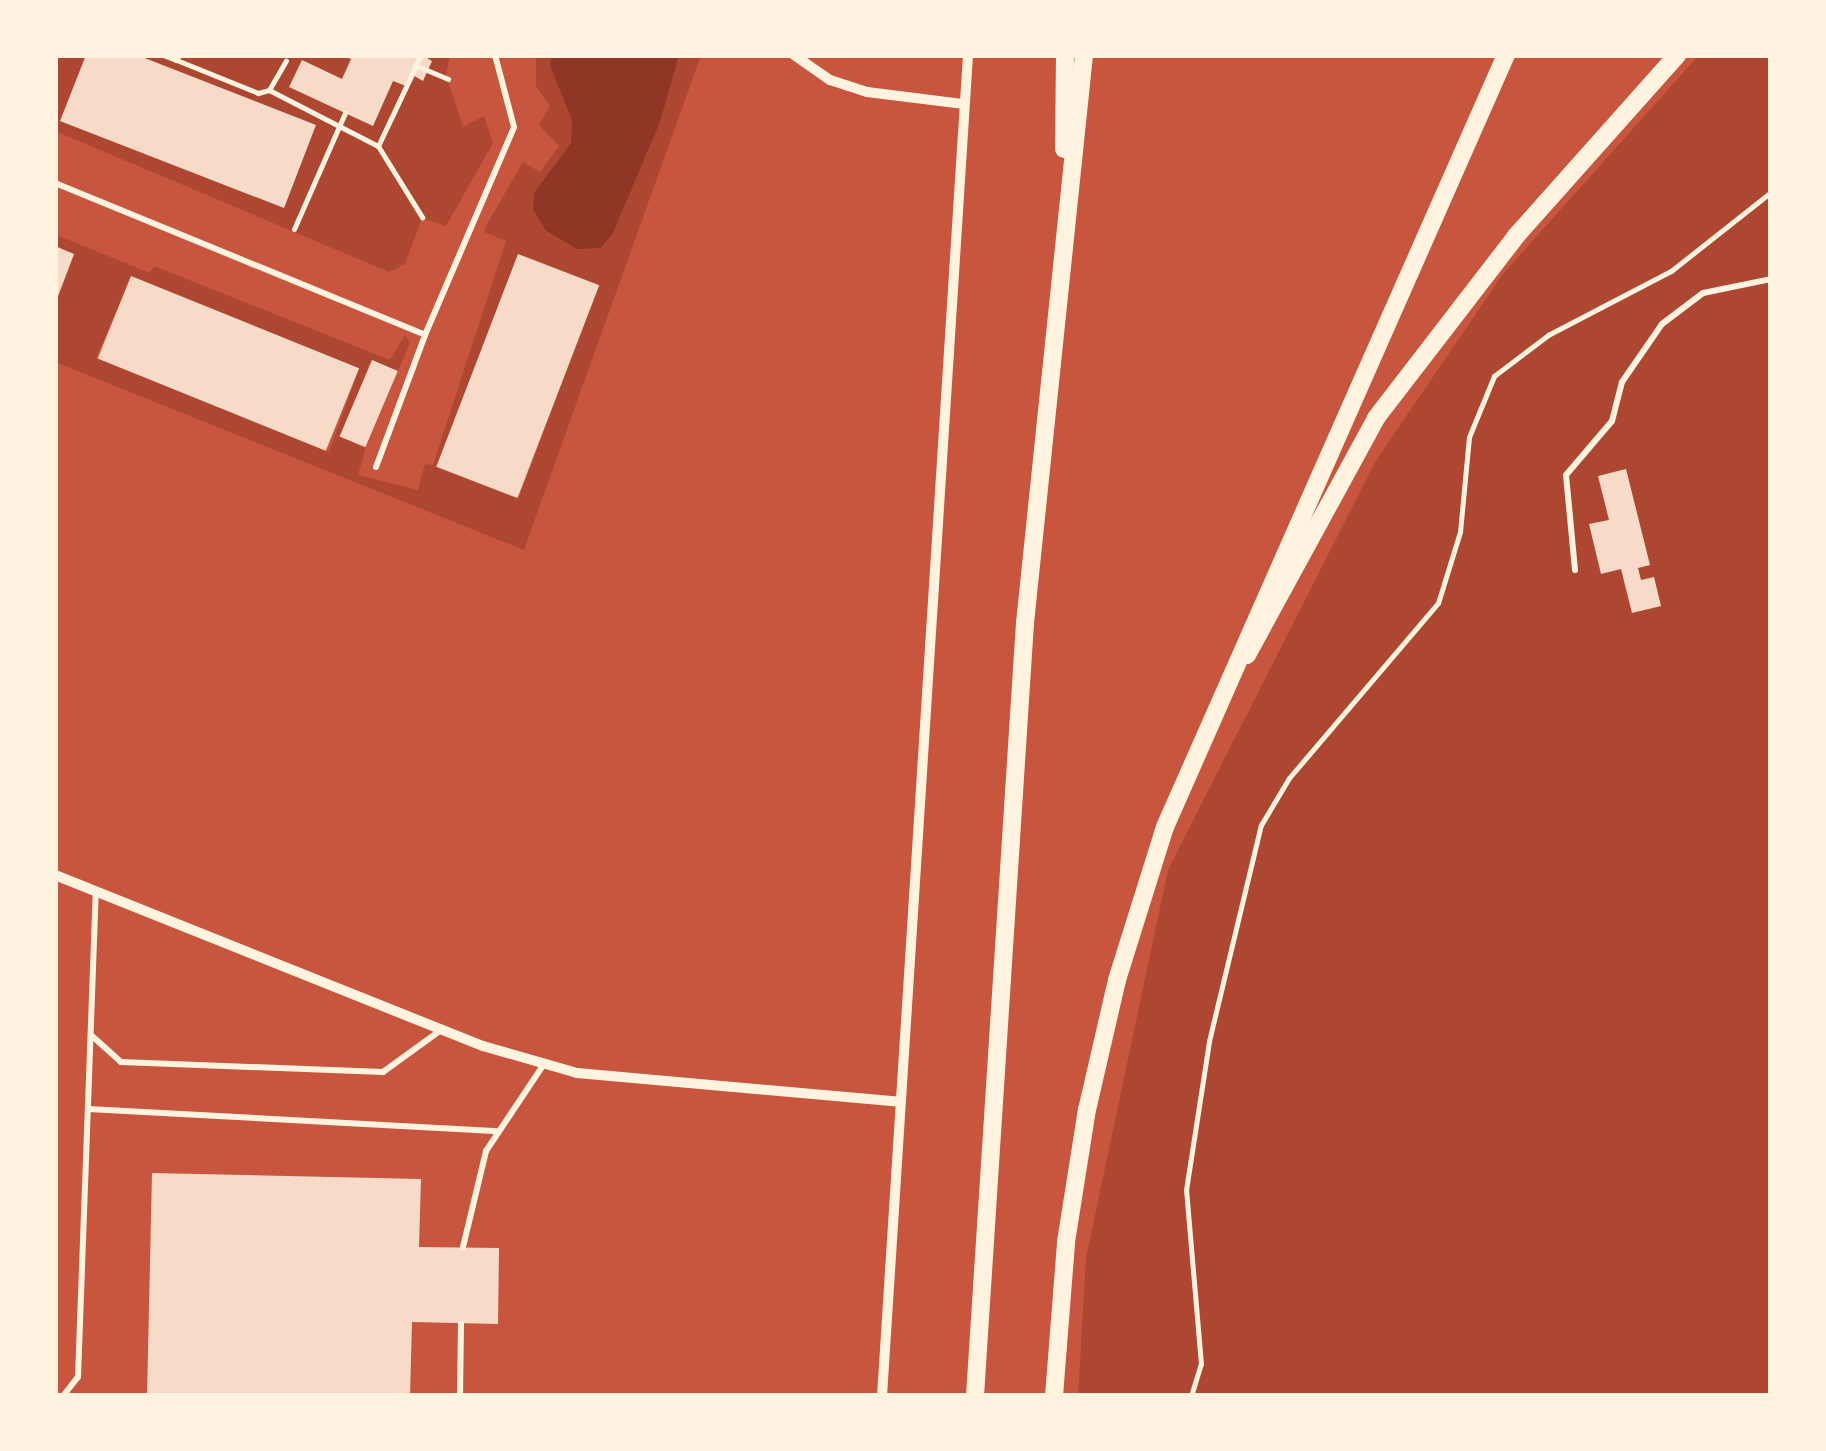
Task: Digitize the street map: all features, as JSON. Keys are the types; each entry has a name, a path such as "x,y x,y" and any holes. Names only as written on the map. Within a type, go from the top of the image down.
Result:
{"main road":[{"path":"1066,55 1067,203"},
{"path":"975,1396 1025,624 1084,55"},
{"path":"1054,1396 1066,1242 1086,1110 1135,916 1192,756 1506,55"},
{"path":"1192,756 1376,418 1468,293 1677,55"}],"street":[{"path":"794,55 830,80 867,92 964,104"},
{"path":"882,1396 968,55"},
{"path":"55,875 441,1030 577,1074 900,1102"}],"lane":[{"path":"376,467 425,335 514,127 495,55"},
{"path":"55,183 425,335"},
{"path":"1575,570 1566,475 1612,421 1622,382 1662,324 1703,293 1771,279"},
{"path":"64,1396 78,1377 96,891"},
{"path":"90,1034 121,1062 383,1072 441,1030"},
{"path":"464,1248 486,1150 544,1064"},
{"path":"88,1109 498,1131"},
{"path":"460,1396 461,1324"}],"path":[{"path":"163,55 258,93 269,90 326,116 324,122 378,146 422,217"},
{"path":"378,146 421,55"},
{"path":"269,90 286,60"},
{"path":"415,65 448,79"},
{"path":"294,229 345,113"},
{"path":"1191,1396 1201,1364 1186,1190 1208,1041 1261,825 1290,778 1438,603 1460,532 1468,437 1494,376 1548,334 1670,270 1771,192"}],"shaded area":[{"path":"55,55 450,55 446,75 463,127 484,116 493,143 446,226 422,218 405,264 389,272 55,131"},
{"path":"536,55 701,55 524,550 55,362 55,305 74,255 55,246 55,227 59,236 150,273 154,266 390,360 405,335 410,343 398,371 372,360 340,436 366,447 358,475 418,490 425,464 433,465 506,241 484,232 487,224 523,162 540,172 559,146 539,125 550,106 536,86","holes":["518,254 599,285 519,497","131,277 359,369 329,452 96,358"]},
{"path":"552,55 679,55 660,122 612,235 600,248 577,249 546,231 533,209 534,193 571,143 572,120 550,66"},
{"path":"1699,55 1771,55 1771,1396 1078,1396 1086,1258 1168,870 1375,462 1503,274"}],"building":[{"path":"86,55 137,55 316,125 284,208 60,121"},
{"path":"343,55 422,55 432,61 423,81 411,74 406,86 393,81 373,126 289,87 302,60 342,79 351,59"},
{"path":"55,246 74,254 55,304"},
{"path":"518,254 599,285 518,498 436,467"},
{"path":"131,276 359,368 326,451 98,359"},
{"path":"372,360 398,371 365,447 340,436"},
{"path":"1626,469 1650,565 1638,568 1641,580 1654,577 1661,606 1632,613 1621,569 1601,574 1589,524 1609,520 1598,476"},
{"path":"152,1173 421,1179 419,1247 499,1248 498,1324 412,1322 410,1396 147,1396"}]}
